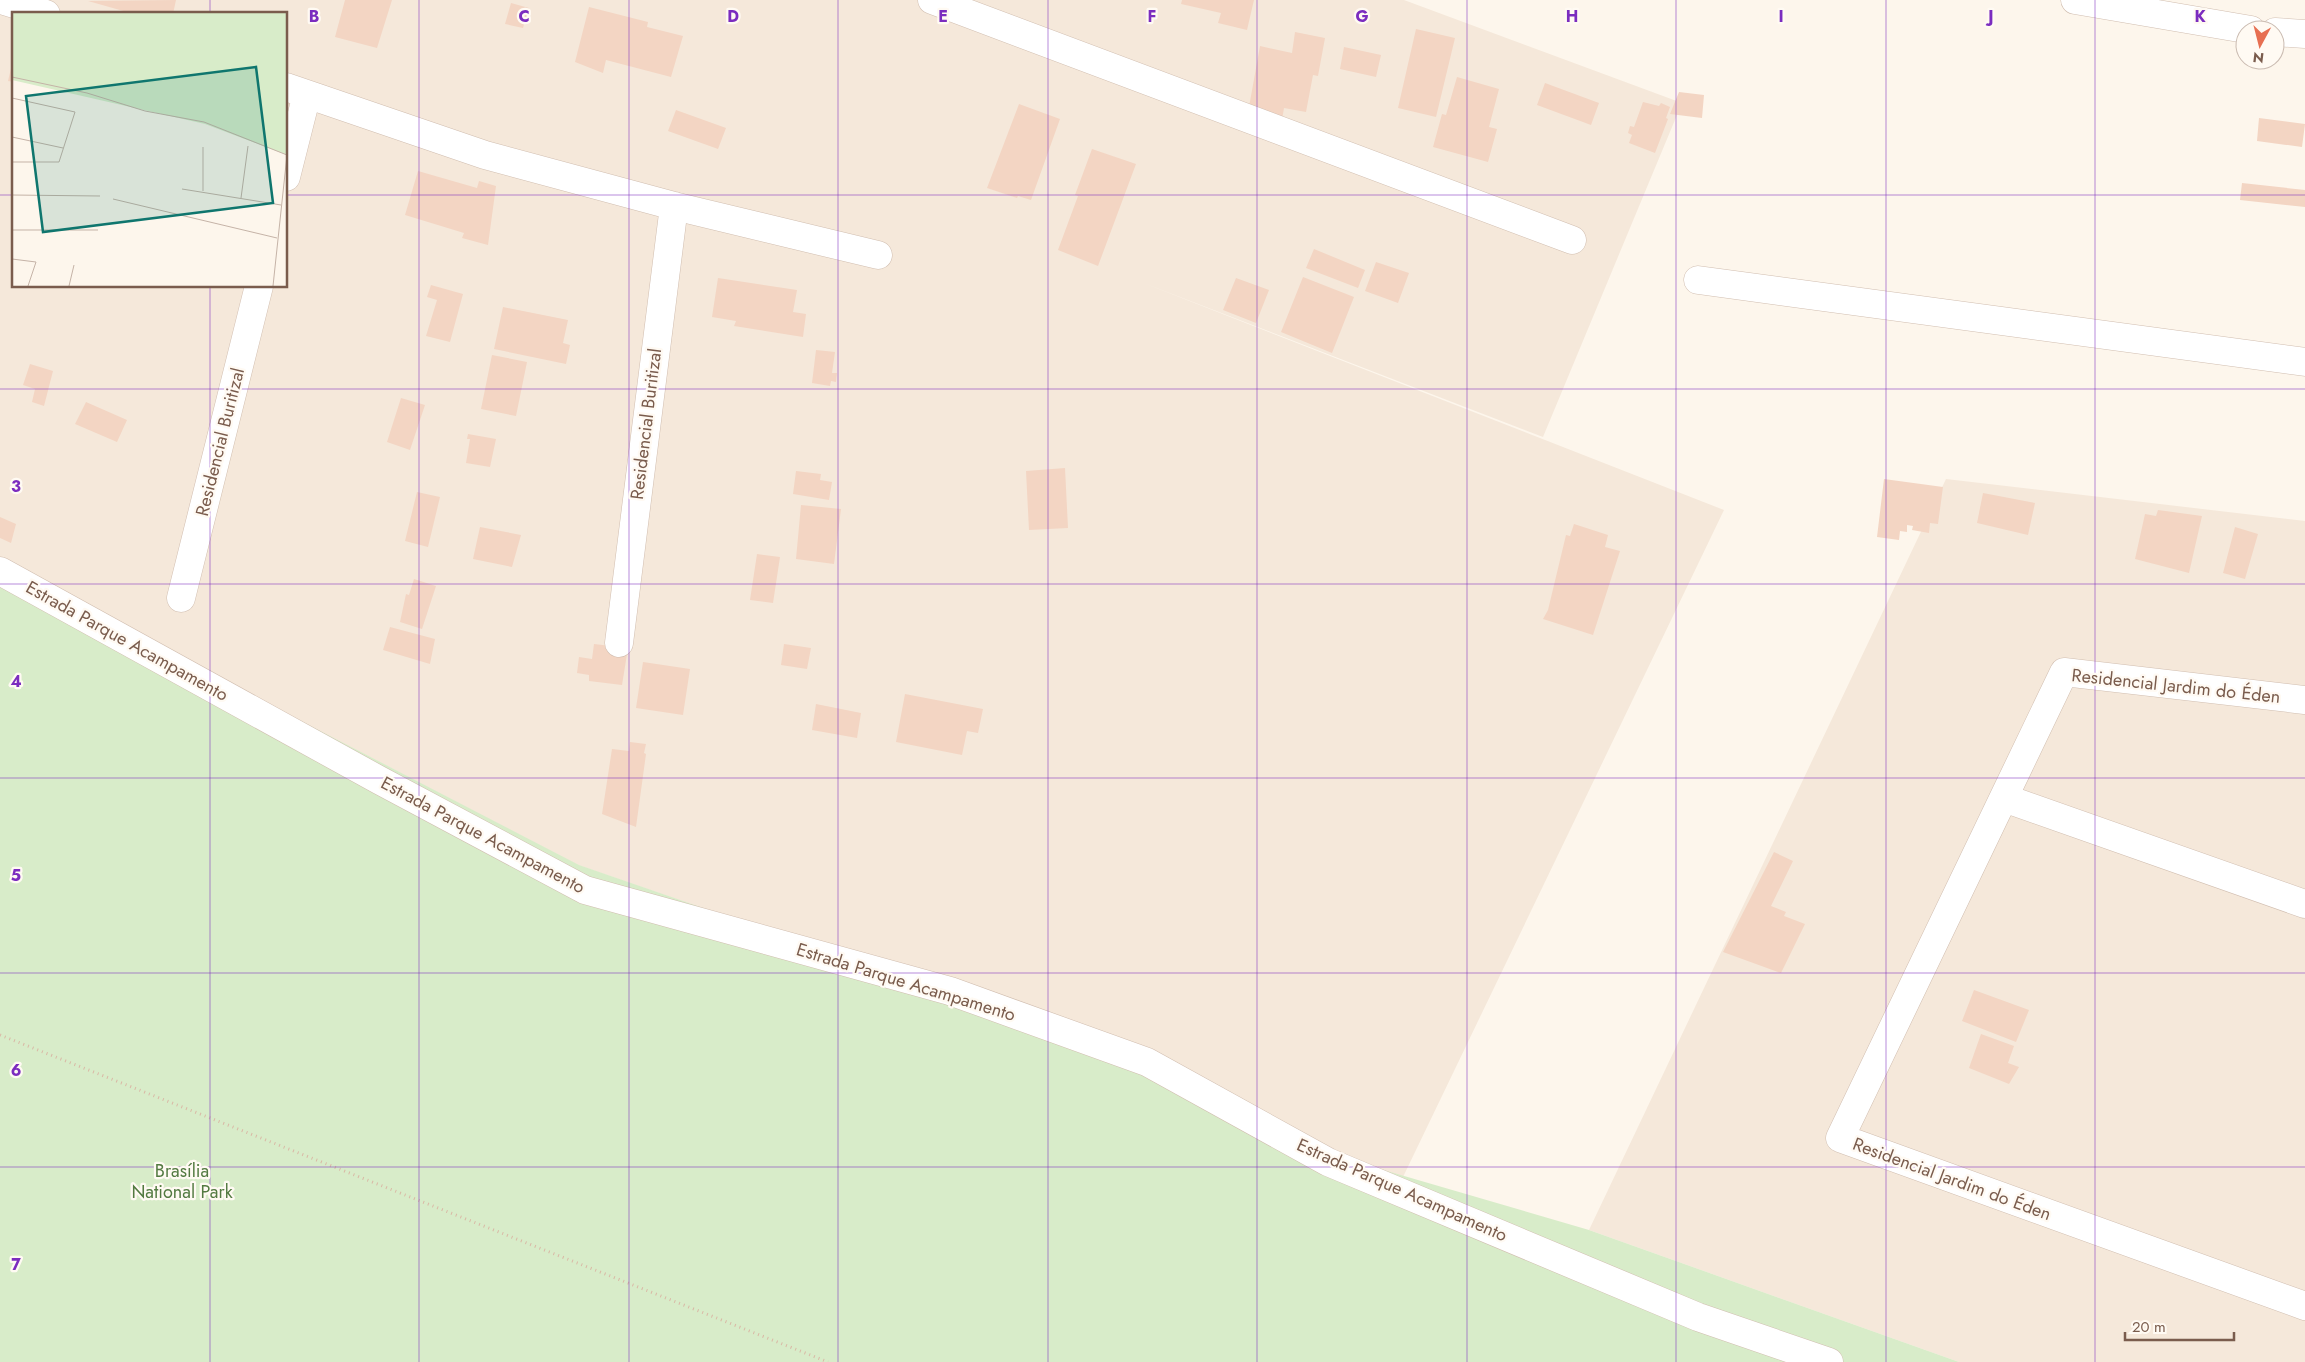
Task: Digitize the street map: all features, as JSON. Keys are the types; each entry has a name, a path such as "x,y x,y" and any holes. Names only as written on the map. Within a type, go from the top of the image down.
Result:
{"street":[{"path":"1,0 40,12"},
{"path":"932,0 1572,240"},
{"path":"2075,0 2235,27"},
{"path":"2285,33 2305,34"},
{"path":"288,160 297,90 485,154 674,206 878,255"},
{"name":"Residencial Buritizal","path":"619,643 674,206"},
{"path":"1698,280 2305,362"},
{"name":"Residencial Buritizal","path":"181,598 258,288"},
{"name":"Estrada Parque Acampamento","path":"0,571 379,780 585,890 950,991 1147,1062 1328,1162 1698,1317 1829,1362"},
{"name":"Residencial Jardim do Éden","path":"2305,700 2064,672 1840,1138 2305,1306"},
{"path":"2004,798 2305,904"}],"path":[{"path":"0,1035 828,1362"}],"shaded area":[{"path":"0,0 1404,0 1682,103 1543,437 1141,282 1724,510 1403,1177 1338,1157 810,945 578,865 0,565"},
{"path":"1946,479 2305,521 2305,1362 1959,1362 1589,1230"}],"green space":[{"name":"Brasília National Park","path":"0,565 579,865 810,945 1160,1057 1339,1157 1589,1230 1959,1362 0,1362"}],"building":[{"path":"176,0 173,12 127,12 88,1"},
{"path":"345,0 392,0 377,48 335,37"},
{"path":"1182,0 1254,0 1247,30 1218,23 1221,13 1181,4"},
{"path":"511,3 529,8 523,28 505,24"},
{"path":"589,7 648,22 647,27 683,36 671,77 606,60 603,73 575,62"},
{"path":"1416,29 1455,38 1436,117 1398,108"},
{"path":"1295,32 1325,38 1318,76 1313,75 1306,112 1284,108 1282,120 1249,107 1260,46 1292,53"},
{"path":"1344,47 1381,55 1376,77 1340,69"},
{"path":"12,64 12,82 8,81"},
{"path":"1457,77 1499,89 1489,127 1497,129 1488,162 1433,147 1442,114 1446,115"},
{"path":"1545,83 1599,103 1591,125 1537,105"},
{"path":"1679,92 1704,95 1702,118 1670,114"},
{"path":"1643,102 1659,106 1661,103 1670,107 1666,118 1668,119 1655,153 1629,143 1632,135 1628,133 1630,126 1634,127"},
{"path":"1019,104 1060,119 1031,200 1018,196 1017,198 987,188"},
{"path":"676,110 726,128 718,149 668,131"},
{"path":"2259,118 2305,124 2302,147 2257,141"},
{"path":"1092,149 1136,164 1098,266 1058,250 1078,196 1075,195"},
{"path":"418,171 477,188 479,181 496,186 488,245 462,238 464,233 405,215"},
{"path":"2242,183 2305,190 2305,207 2240,200"},
{"path":"1314,249 1365,270 1358,288 1306,268"},
{"path":"1376,262 1409,273 1398,303 1365,291"},
{"path":"1303,277 1354,297 1332,353 1281,332"},
{"path":"718,278 797,290 793,312 806,314 803,337 734,326 736,321 712,317"},
{"path":"1236,278 1269,290 1256,323 1223,310"},
{"path":"431,285 463,294 450,342 426,336 437,300 427,297"},
{"path":"503,307 568,320 563,343 570,345 566,364 494,349"},
{"path":"816,350 835,352 832,373 837,373 836,382 831,381 830,386 812,383"},
{"path":"492,355 527,362 516,416 481,409"},
{"path":"30,364 53,371 44,406 32,402 35,389 23,385"},
{"path":"401,398 425,405 410,450 387,442"},
{"path":"86,402 127,420 117,442 75,424"},
{"path":"468,434 496,439 490,467 466,463 470,439 467,439"},
{"path":"1065,468 1068,528 1029,530 1026,471"},
{"path":"796,471 821,474 820,480 832,482 829,500 793,494"},
{"path":"1884,479 1943,487 1938,524 1930,523 1929,533 1912,530 1913,526 1907,525 1907,532 1900,531 1899,540 1877,537"},
{"path":"417,492 440,497 428,547 405,541"},
{"path":"1983,493 2035,503 2028,535 1977,523"},
{"path":"801,505 841,509 834,564 796,559"},
{"path":"2158,510 2202,516 2189,573 2135,559 2145,514 2156,516"},
{"path":"0,517 16,524 11,543 0,538"},
{"path":"1574,524 1608,535 1605,547 1620,551 1593,635 1543,619 1548,610 1566,535 1570,536"},
{"path":"480,527 521,535 512,567 473,559"},
{"path":"2235,527 2258,534 2245,579 2223,573"},
{"path":"757,554 780,557 773,603 750,600"},
{"path":"414,579 436,586 422,629 400,622 406,594 409,595"},
{"path":"390,627 435,639 430,664 383,650"},
{"path":"594,644 628,648 622,685 589,681 589,675 577,673 579,657 592,659"},
{"path":"784,644 811,648 807,669 781,665"},
{"path":"643,662 690,669 683,715 636,708"},
{"path":"905,694 983,709 978,733 967,731 962,755 896,742"},
{"path":"816,704 861,713 857,738 812,730"},
{"path":"630,742 646,744 636,827 602,814 612,749 629,751"},
{"path":"1774,852 1793,861 1771,906 1786,912 1784,916 1805,924 1781,973 1723,952"},
{"path":"1974,990 2029,1010 2016,1042 1962,1021"},
{"path":"1981,1034 2014,1046 2008,1063 2019,1067 2009,1084 1969,1068"}]}
